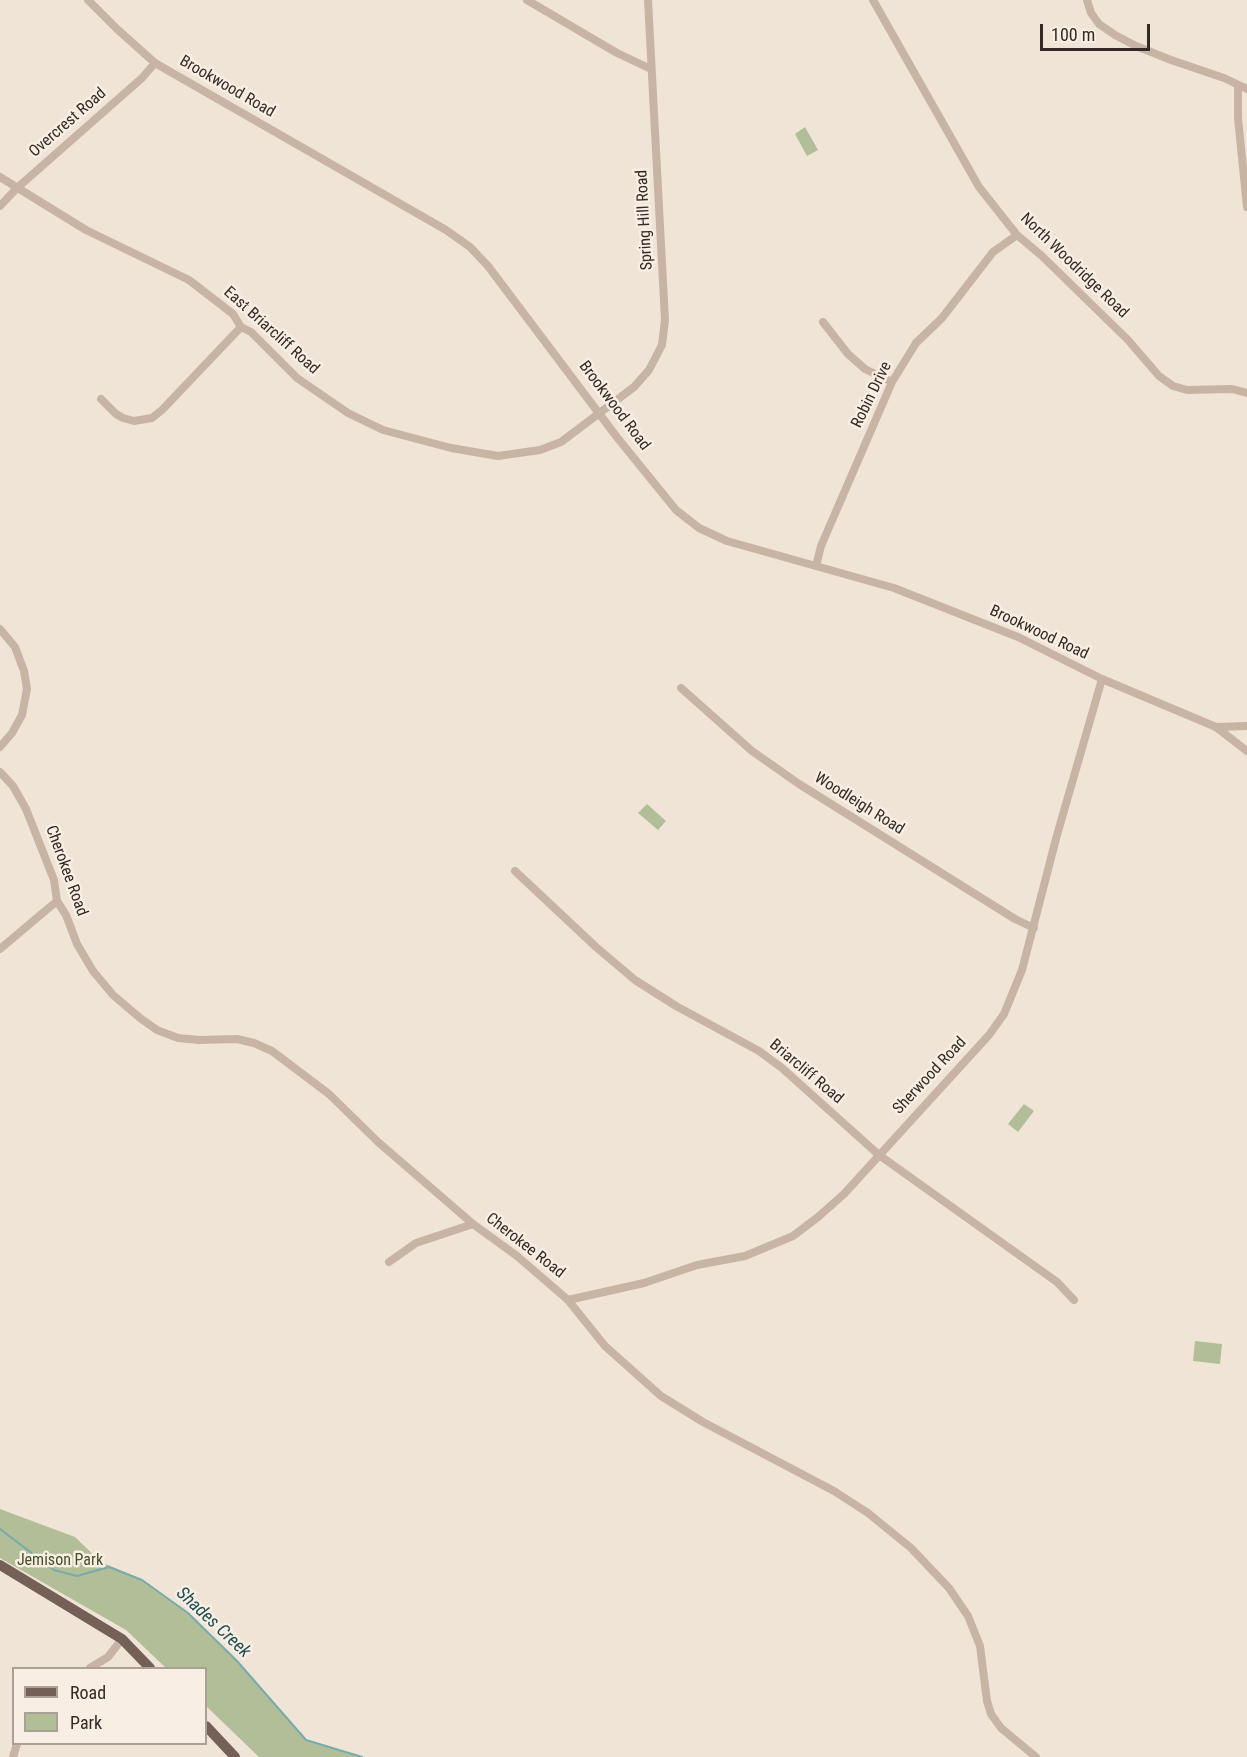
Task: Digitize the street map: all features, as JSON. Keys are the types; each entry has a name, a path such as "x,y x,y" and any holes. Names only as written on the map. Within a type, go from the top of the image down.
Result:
{"main road":[{"path":"0,1565 122,1639 149,1667"},
{"path":"207,1727 235,1757"}],"street":[{"name":"Brookwood Road","path":"88,0 155,63 446,230 470,247 488,266 616,436 676,510 699,528 728,541 894,588 1007,633 1102,679 1216,727"},
{"path":"527,0 616,53 651,69"},
{"name":"Spring Hill Road","path":"600,413 634,387 650,370 662,345 665,320 648,0"},
{"name":"North Woodridge Road","path":"873,0 979,187 1017,235 1042,256 1128,340 1159,376 1173,387 1187,390 1232,389 1247,393"},
{"path":"1087,0 1091,13 1099,24 1115,35 1155,54 1243,87 1238,118 1247,207"},
{"name":"Overcrest Road","path":"0,206 16,188 142,78 155,63"},
{"name":"East Briarcliff Road","path":"0,177 86,230 189,280 233,314 241,327 251,332 297,378 348,413 383,430 451,448 498,456 540,450 561,442 600,413"},
{"name":"Robin Drive","path":"816,566 821,546 892,382 916,343 942,318 993,252 1017,235"},
{"path":"823,322 848,354 865,369 892,382"},
{"path":"101,399 123,418 134,421 152,418 241,327"},
{"path":"0,629 15,647 24,671 27,689 22,715 12,733 0,747"},
{"name":"Sherwood Road","path":"568,1300 644,1283 697,1264 745,1256 793,1236 844,1194 989,1035 1004,1014 1022,970 1057,835 1102,679"},
{"name":"Woodleigh Road","path":"681,688 752,751 799,784 1015,919 1034,928"},
{"path":"1216,727 1247,726"},
{"path":"1216,727 1247,751"},
{"name":"Cherokee Road","path":"0,772 13,786 26,809 54,880 57,901 66,915 77,944 112,995 157,1030 178,1038 237,1039 272,1051 329,1094 383,1146 472,1224 517,1256 568,1300 605,1346 661,1396 703,1422 834,1491 868,1512 911,1548 949,1588 968,1616 980,1646 987,1701 992,1714 1001,1728 1036,1757"},
{"name":"Briarcliff Road","path":"515,872 635,980 675,1006 759,1051 879,1155 1057,1282 1074,1300"},
{"path":"0,949 57,901"},
{"path":"389,1262 416,1243 472,1224"},
{"path":"92,1667 108,1657 122,1639"}],"green space":[{"path":"805,127 818,150 807,156 795,134"},
{"path":"647,804 666,821 658,830 638,813"},
{"path":"1024,1104 1034,1111 1018,1132 1008,1124"},
{"path":"1195,1341 1222,1344 1220,1364 1193,1361"},
{"name":"Jemison Park","path":"0,1509 75,1537 101,1562 143,1580 188,1613 237,1661 306,1740 362,1757 259,1757 207,1707 207,1667 165,1667 126,1630 0,1558"}],"waterway":[{"name":"Shades Creek","path":"0,1529 54,1570 77,1576 109,1567 142,1580 188,1613 237,1661 306,1740 362,1757"}]}
